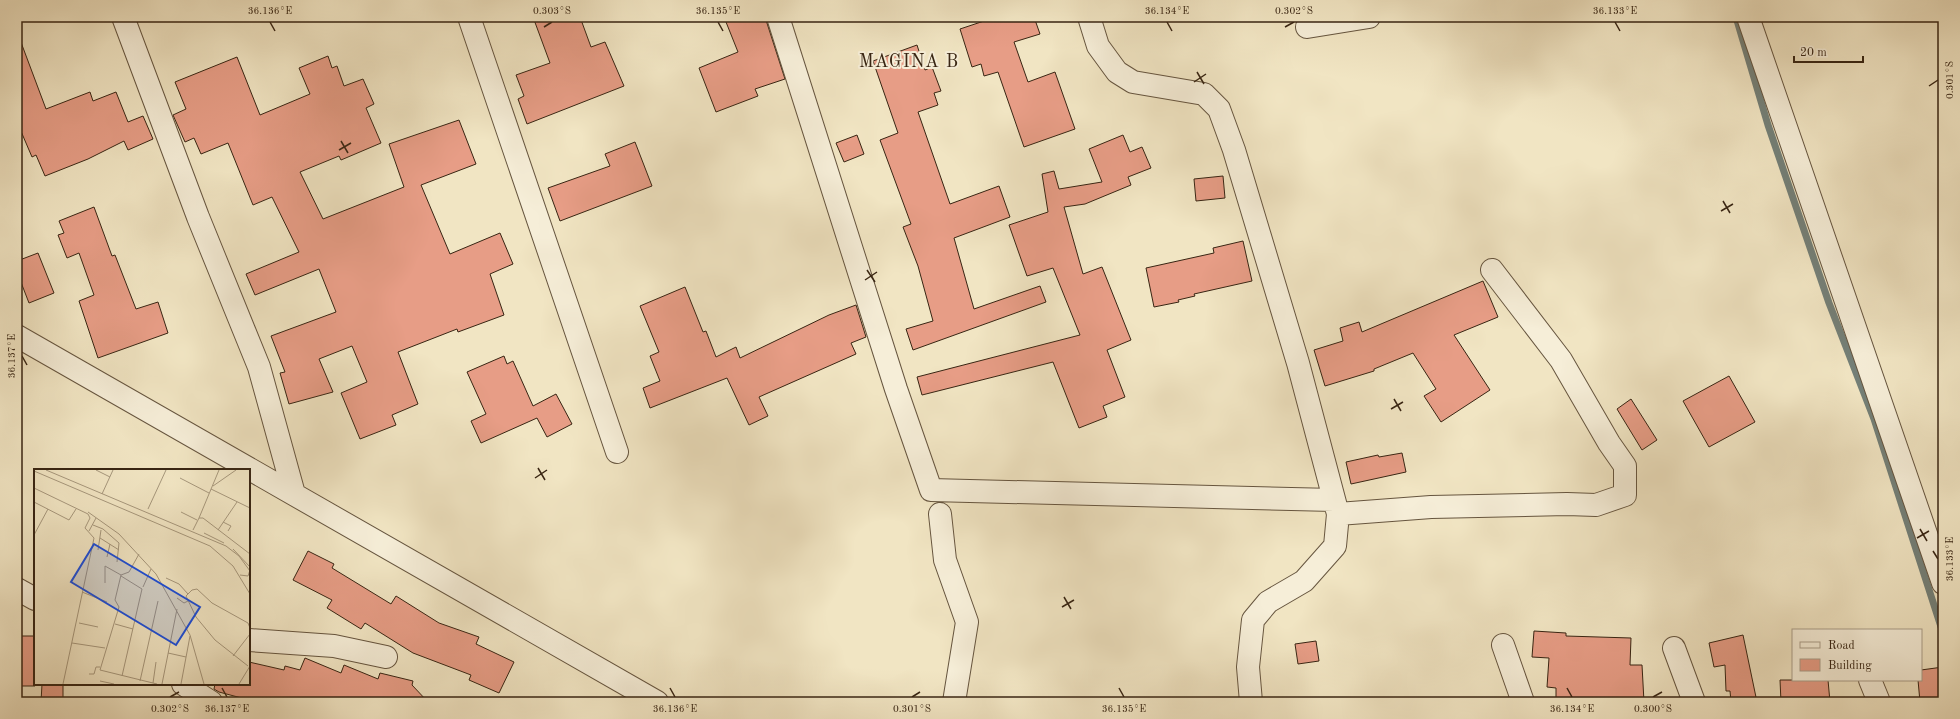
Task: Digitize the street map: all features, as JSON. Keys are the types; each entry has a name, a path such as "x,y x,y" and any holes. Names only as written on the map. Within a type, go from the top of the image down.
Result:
{"street":[{"path":"123,17 198,217 259,367 294,494"},
{"path":"469,17 617,452"},
{"path":"778,17 896,389 931,490 1336,507 1431,507 1567,504 1596,505 1625,495 1625,466 1609,443 1561,360 1492,270"},
{"path":"1089,17 1098,46 1117,72 1133,82 1204,94 1219,109 1234,150 1298,363 1336,507 1335,546 1304,581 1268,602 1252,620 1248,667 1251,702"},
{"path":"1308,27 1369,17"},
{"path":"1748,17 1943,583"},
{"path":"17,336 657,702"},
{"path":"940,514 945,560 967,622 954,702"},
{"path":"17,589 34,598"},
{"path":"250,640 334,646 386,657"},
{"path":"1503,645 1523,702"},
{"path":"1674,648 1694,702"},
{"path":"1870,681 1879,702"},
{"path":"186,685 208,694"}],"building":[{"path":"533,17 580,17 591,47 605,42 624,86 527,124 518,99 524,96 516,75 550,63"},
{"path":"724,17 765,17 785,79 755,89 758,96 716,112 699,68 738,52"},
{"path":"996,17 1034,17 1040,34 1014,42 1028,82 1055,72 1075,129 1024,147 998,72 984,76 981,64 972,67 960,29"},
{"path":"19,37 46,109 90,92 93,101 116,92 128,122 143,116 153,139 128,150 124,141 88,159 45,176 36,155 32,157 17,122 17,38"},
{"path":"917,45 925,70 932,67 941,91 934,93 938,105 918,112 950,204 999,186 1010,217 954,238 974,309 1040,286 1046,302 913,350 906,329 933,321 918,266 903,227 911,224 880,140 898,133 873,61"},
{"path":"328,56 332,68 337,66 344,86 363,79 374,104 366,108 381,143 341,160 339,156 300,172 323,219 404,187 389,144 459,120 476,164 421,185 450,254 500,233 513,264 490,274 504,315 458,332 457,329 398,352 418,404 392,415 396,425 360,439 341,393 367,382 352,346 319,359 333,392 289,404 280,373 285,372 271,336 336,312 319,269 255,295 246,274 299,252 272,197 253,205 228,143 201,154 194,138 185,142 173,115 186,109 175,82 237,57 260,115 310,94 299,68"},
{"path":"857,135 864,154 844,162 836,143"},
{"path":"1123,135 1130,152 1142,147 1151,168 1128,177 1131,185 1085,204 1064,207 1083,274 1102,267 1131,340 1107,350 1125,397 1103,406 1107,417 1079,428 1053,362 922,395 917,377 1080,335 1053,268 1027,276 1009,225 1048,212 1042,174 1054,171 1059,189 1102,182 1089,149"},
{"path":"635,142 652,186 560,221 548,188 610,166 605,154"},
{"path":"1223,176 1225,198 1196,201 1194,179"},
{"path":"94,207 112,256 115,255 136,309 158,302 168,333 98,358 79,301 94,295 79,253 67,258 58,235 64,233 59,221"},
{"path":"1243,241 1252,281 1194,294 1195,296 1178,300 1179,302 1154,307 1146,268 1214,253 1213,248"},
{"path":"38,253 54,293 29,303 17,272 17,261"},
{"path":"1483,281 1498,317 1454,335 1490,390 1441,422 1424,396 1436,389 1413,353 1374,369 1374,371 1325,386 1314,350 1343,341 1340,328 1359,322 1362,332"},
{"path":"685,287 703,332 706,331 716,357 736,347 740,358 829,315 856,305 866,337 851,343 856,354 759,397 768,416 749,425 727,378 650,408 643,388 660,381 650,356 659,352 640,306"},
{"path":"504,356 507,364 513,361 533,406 556,394 572,424 547,437 537,418 481,443 471,421 486,414 467,372"},
{"path":"1729,376 1755,422 1709,447 1683,401"},
{"path":"1631,399 1657,440 1642,450 1617,409"},
{"path":"1402,453 1406,472 1351,484 1346,462 1378,455 1379,457"},
{"path":"308,551 334,564 332,568 391,604 396,596 439,623 479,637 476,644 514,662 499,693 469,680 471,675 413,653 365,623 361,629 327,608 332,600 293,580"},
{"path":"1534,631 1566,633 1566,636 1631,638 1630,665 1642,665 1644,702 1556,702 1556,688 1547,687 1549,658 1532,657"},
{"path":"1743,635 1757,702 1731,702 1730,691 1726,691 1725,665 1714,667 1709,643"},
{"path":"17,636 34,636 35,686 17,686"},
{"path":"1316,641 1319,661 1298,664 1295,644"},
{"path":"305,658 341,673 344,665 378,679 380,673 413,681 412,685 428,702 248,702 249,700 219,692 214,689 215,685 250,685 250,662 284,670 285,666 300,670"},
{"path":"1943,667 1943,702 1920,702 1918,681 1922,681 1922,670"},
{"path":"1780,680 1828,681 1830,702 1781,702"},
{"path":"42,685 63,685 63,702 41,702"}],"waterway":[{"path":"1736,17 1768,125 1829,303 1874,419 1943,633"}],"district":[{"name":"MAGINA B","path":"909,62"}]}
